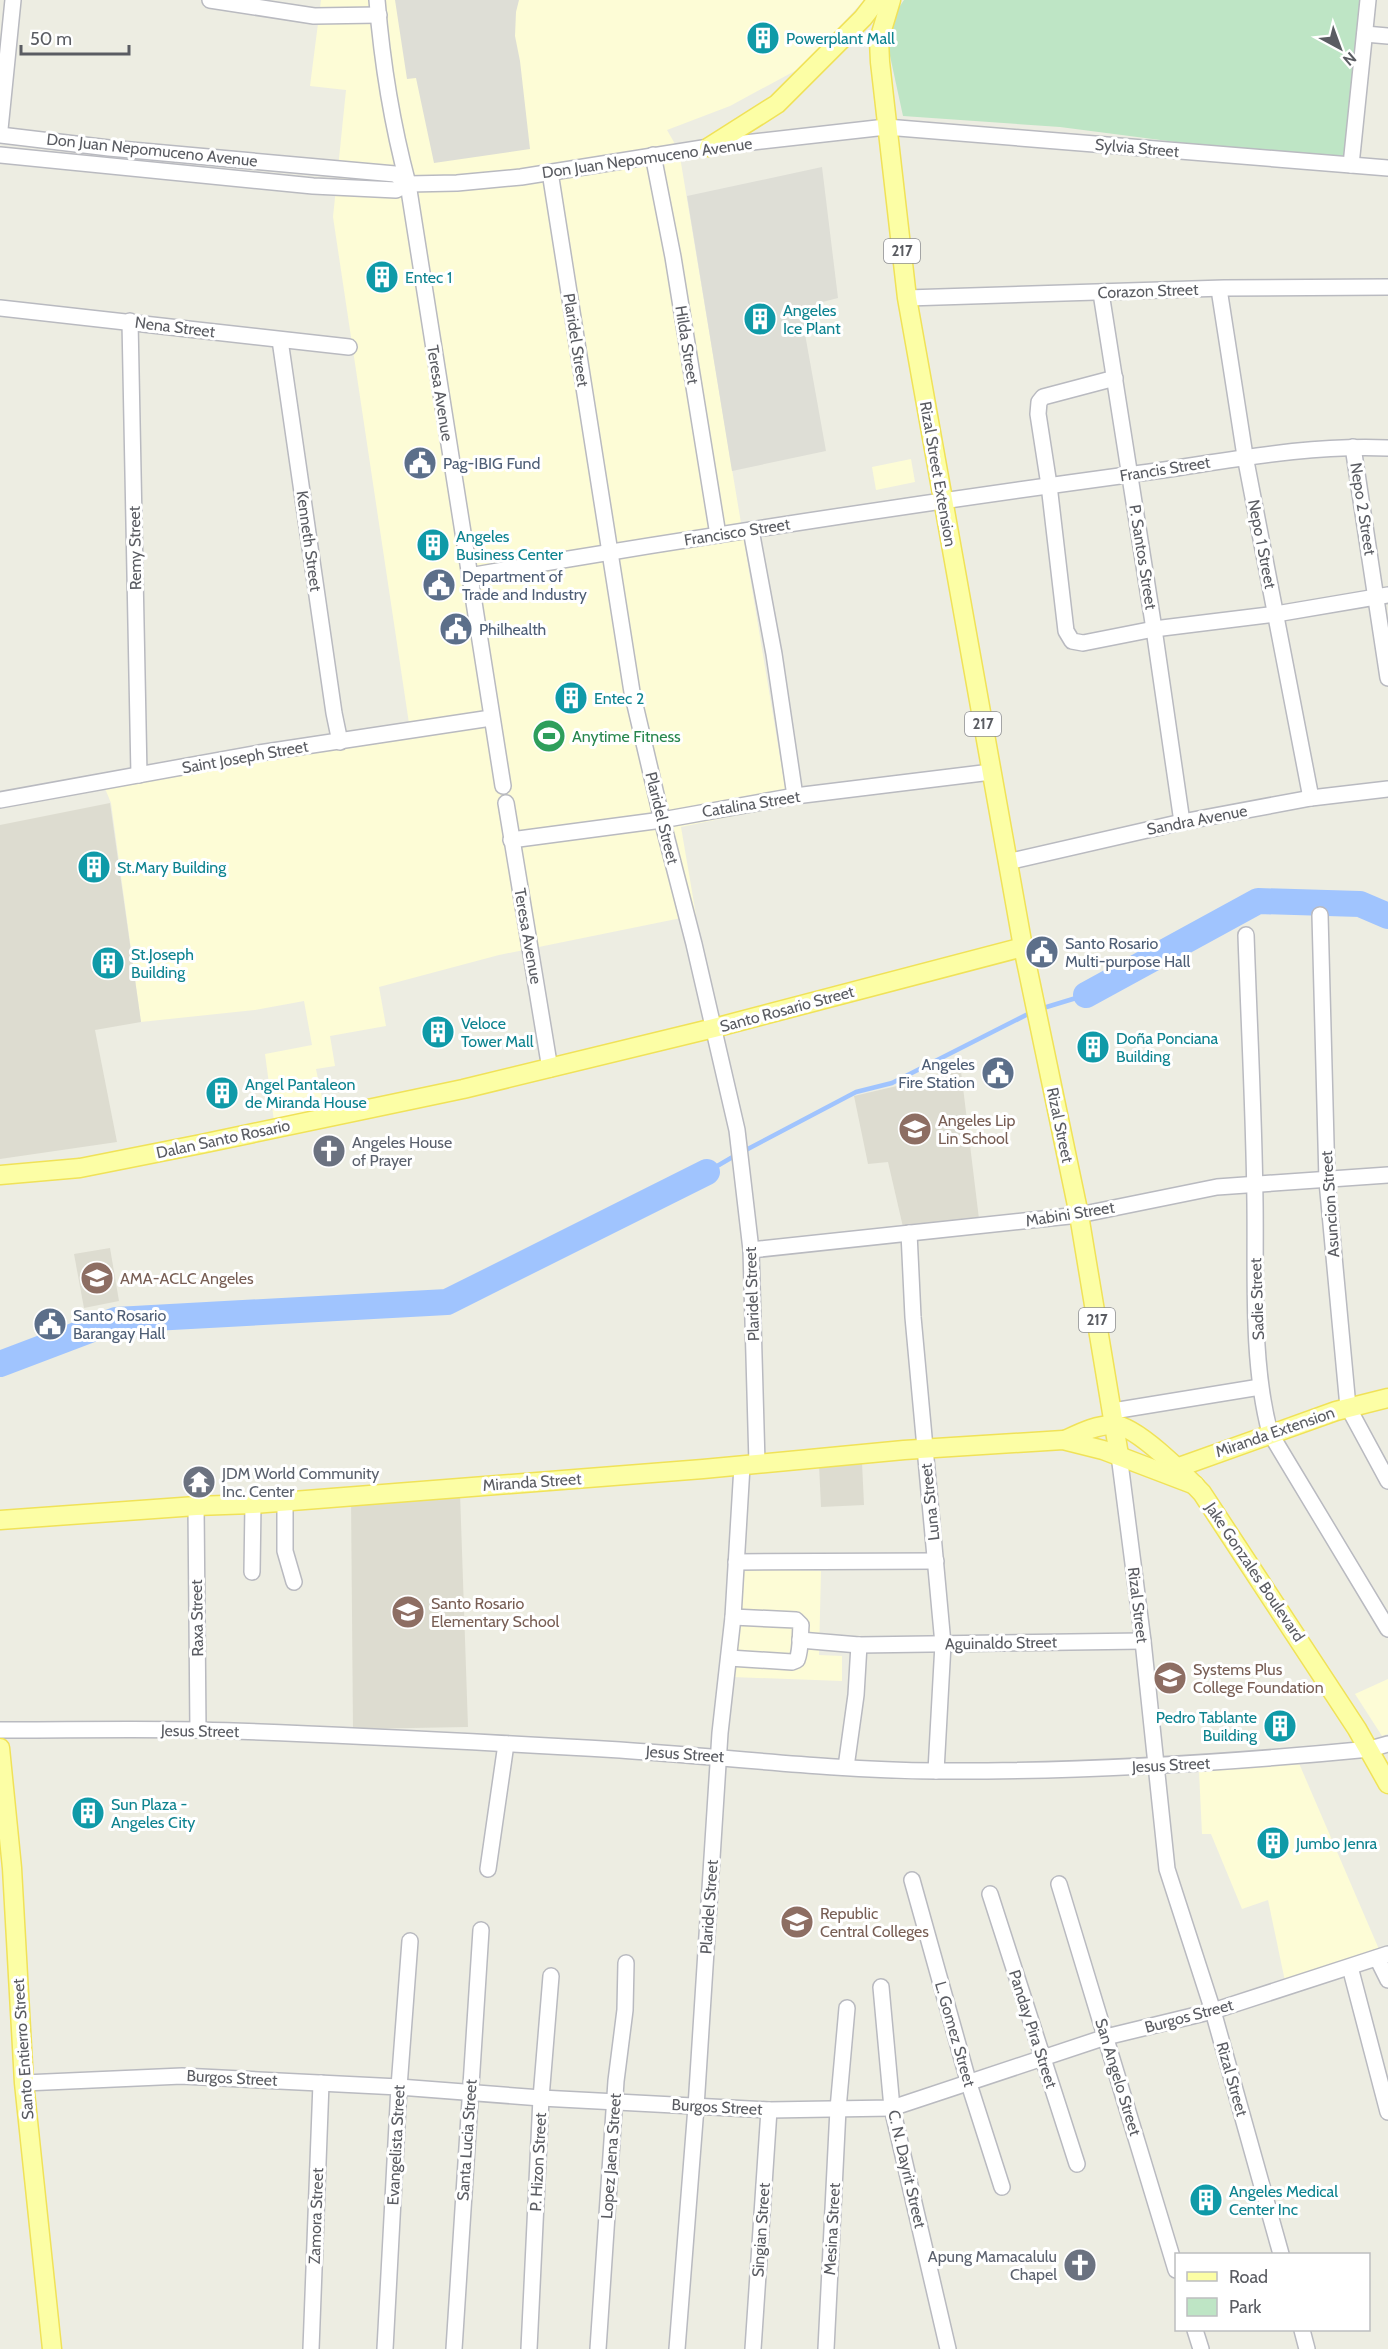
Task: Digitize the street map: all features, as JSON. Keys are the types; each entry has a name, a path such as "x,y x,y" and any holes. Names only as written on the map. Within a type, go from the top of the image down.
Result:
{"main road":[{"path":"709,147 777,104 838,44 877,0"},
{"name":"Rizal Street Extension","path":"891,0 879,40 886,128 908,298 1023,947"},
{"name":"Santo Rosario Street","path":"550,1069 1023,947"},
{"name":"Rizal Street","path":"1023,947 1079,1215 1119,1455"},
{"name":"Dalan Santo Rosario","path":"0,1175 80,1168 550,1069"},
{"name":"Miranda Extension","path":"1170,1470 1348,1407 1388,1398"},
{"name":"Miranda Street","path":"1063,1440 1114,1418"},
{"name":"Jake Gonzales Boulevard","path":"1114,1418 1136,1434 1170,1470"},
{"name":"Miranda Street","path":"0,1520 253,1504 925,1449 1063,1440 1119,1455"},
{"name":"Jake Gonzales Boulevard","path":"1119,1455 1170,1470 1195,1485 1239,1547 1370,1749 1388,1784"},
{"name":"Santo Entierro Street","path":"0,1748 6,1868 24,2082 51,2349"}],"street":[{"path":"0,129 13,0"},
{"path":"210,0 314,16 378,8"},
{"path":"1351,165 1368,0"},
{"name":"Teresa Avenue","path":"378,8 399,152 408,184 503,786"},
{"path":"1365,34 1388,36"},
{"name":"Don Juan Nepomuceno Avenue","path":"0,155 357,189 396,190 408,184 457,183 601,165 709,147 886,128"},
{"name":"Sylvia Street","path":"886,128 1388,168"},
{"name":"Don Juan Nepomuceno Avenue","path":"0,135 109,148 395,174 408,184"},
{"name":"Hilda Street","path":"653,155 673,257 718,535"},
{"path":"203,175 206,156"},
{"name":"Plaridel Street","path":"550,172 632,692 737,1130 751,1250 749,1464 736,1562 733,1617 719,1756 696,2107 677,2349"},
{"name":"Corazon Street","path":"908,298 989,294 1388,287"},
{"name":"Nepo 1 Street","path":"1219,289 1245,456 1311,798"},
{"name":"P. Santos Street","path":"1101,293 1155,629 1182,822"},
{"name":"Nena Street","path":"0,308 349,347"},
{"name":"Remy Street","path":"130,321 139,776"},
{"name":"Kenneth Street","path":"280,340 340,742"},
{"path":"1115,378 1043,397 1039,402 1038,414 1050,485 1066,631 1072,642 1083,643 1155,629 1276,614 1382,595"},
{"name":"Francis Street","path":"943,501 1245,456 1353,447 1388,448"},
{"name":"Nepo 2 Street","path":"1353,447 1382,595 1388,678"},
{"name":"Francisco Street","path":"469,576 609,552 943,501"},
{"path":"751,530 774,654 795,796"},
{"name":"Saint Joseph Street","path":"0,800 259,753 491,718"},
{"name":"Catalina Street","path":"511,840 662,820 795,796 991,772"},
{"name":"Sandra Avenue","path":"1007,862 1182,822 1311,798 1388,789"},
{"name":"Teresa Avenue","path":"506,803 550,1069"},
{"name":"Asuncion Street","path":"1320,915 1327,1181 1348,1407 1388,1481"},
{"name":"Sadie Street","path":"1246,934 1260,1387 1270,1433 1388,1629"},
{"name":"Mabini Street","path":"751,1250 1079,1215 1196,1190 1255,1183 1327,1181 1388,1175"},
{"name":"Luna Street","path":"909,1233 914,1317 943,1644 936,1771"},
{"path":"1114,1418 1260,1387"},
{"name":"Rizal Street","path":"1119,1455 1143,1641 1167,1869 1213,2011 1281,2253"},
{"path":"285,1501 285,1551 294,1582"},
{"path":"252,1572 253,1504"},
{"name":"Raxa Street","path":"196,1506 198,1730"},
{"path":"736,1562 936,1561"},
{"path":"729,1658 792,1662 799,1656 801,1626 796,1620 733,1617"},
{"name":"Aguinaldo Street","path":"800,1640 859,1645 1143,1641"},
{"path":"846,1767 856,1695 859,1645"},
{"name":"Jesus Street","path":"0,1730 198,1730 586,1748 846,1767 936,1771 1155,1767 1370,1749 1388,1744"},
{"path":"488,1869 506,1744"},
{"name":"L. Gomez Street","path":"912,1880 969,2084 1002,2187"},
{"name":"San Angelo Street","path":"1059,1884 1175,2267"},
{"name":"Panday Pira Street","path":"990,1894 1020,1993 1077,2164"},
{"name":"Santa Lucia Street","path":"454,2349 481,1930"},
{"name":"Evangelista Street","path":"385,2349 399,2087 410,1941"},
{"path":"1382,1956 1388,1980"},
{"name":"Burgos Street","path":"24,2082 182,2076 470,2091 541,2098 696,2107 769,2110 892,2108 1106,2037 1213,2011 1382,1956"},
{"name":"Lopez Jaena Street","path":"598,2349 615,2101 625,2010 626,1963"},
{"path":"1350,1967 1388,2112"},
{"name":"P. Hizon Street","path":"529,2349 541,2098 551,1976"},
{"name":"C. N. Dayrit Street","path":"880,1987 892,2108 948,2349"},
{"name":"Mesina Street","path":"826,2349 838,2109 847,2008"},
{"name":"Zamora Street","path":"311,2349 321,2083"},
{"name":"Singian Street","path":"753,2349 769,2110"},
{"path":"1195,2331 1200,2349"},
{"path":"1302,2331 1307,2349"}],"shaded area":[{"path":"321,0 864,0 804,66 730,106 667,130 679,151 788,805 681,827 696,915 499,955 379,987 386,1026 330,1036 335,1066 316,1069 325,1112 274,1121 265,1054 312,1045 304,1001 255,1010 141,1022 111,803 104,786 410,730 333,217 346,90 310,86"},
{"path":"395,0 519,0 515,36 530,149 434,163 416,78 407,79"},
{"path":"822,167 838,298 815,304 818,329 805,334 826,451 732,471 687,196"},
{"path":"911,459 915,482 876,490 872,467"},
{"path":"110,803 141,1022 95,1030 117,1142 0,1159 0,825"},
{"name":"Angeles Lip Lin School","path":"961,1071 979,1219 903,1227 888,1162 868,1164 854,1096"},
{"name":"AMA-ACLC Angeles","path":"110,1248 119,1301 84,1308 74,1254"},
{"path":"862,1462 864,1505 821,1507 819,1464"},
{"name":"Santo Rosario Elementary School","path":"460,1493 468,1727 353,1729 351,1496"},
{"path":"739,1569 821,1571 819,1655 842,1656 842,1681 732,1677"},
{"path":"1388,1679 1388,1734 1382,1736 1355,1694"},
{"path":"1298,1761 1381,1954 1286,1986 1268,1900 1242,1909 1211,1834 1202,1834 1199,1771"}],"green space":[{"path":"904,0 1362,0 1346,159 1230,149 1060,127 903,116 887,42 893,16"}],"waterway":[{"path":"1086,995 1258,901 1360,904 1388,916"},
{"path":"1040,1009 1086,995"},
{"path":"744,1151 856,1092 892,1083 1032,1012"},
{"path":"707,1172 736,1155"},
{"path":"0,1364 116,1320 447,1302 707,1172"}],"place":[{"name":"Powerplant Mall","path":"763,38"},
{"name":"Entec 1","path":"382,277"},
{"name":"Angeles Ice Plant","path":"760,319"},
{"name":"Pag-IBIG Fund","path":"420,463"},
{"name":"Angeles Business Center","path":"433,545"},
{"name":"Department of Trade and Industry","path":"439,585"},
{"name":"Philhealth","path":"456,629"},
{"name":"Entec 2","path":"571,698"},
{"name":"Anytime Fitness","path":"549,736"},
{"name":"St.Mary Building","path":"94,867"},
{"name":"Santo Rosario Multi-purpose Hall","path":"1042,952"},
{"name":"St.Joseph Building","path":"108,963"},
{"name":"Veloce Tower Mall","path":"438,1032"},
{"name":"Doña Ponciana Building","path":"1093,1047"},
{"name":"Angeles Fire Station","path":"998,1073"},
{"name":"Angel Pantaleon de Miranda House","path":"222,1093"},
{"name":"Angeles Lip Lin School","path":"915,1129"},
{"name":"Angeles House of Prayer","path":"329,1151"},
{"name":"AMA-ACLC Angeles","path":"97,1278"},
{"name":"Santo Rosario Barangay Hall","path":"50,1324"},
{"name":"JDM World Community Inc. Center","path":"199,1482"},
{"name":"Santo Rosario Elementary School","path":"408,1612"},
{"name":"Systems Plus College Foundation","path":"1170,1678"},
{"name":"Pedro Tablante Building","path":"1280,1726"},
{"name":"Sun Plaza - Angeles City","path":"88,1813"},
{"name":"Jumbo Jenra","path":"1273,1843"},
{"name":"Republic Central Colleges","path":"797,1922"},
{"name":"Angeles Medical Center Inc","path":"1206,2200"},
{"name":"Apung Mamacalulu Chapel","path":"1080,2265"}]}
